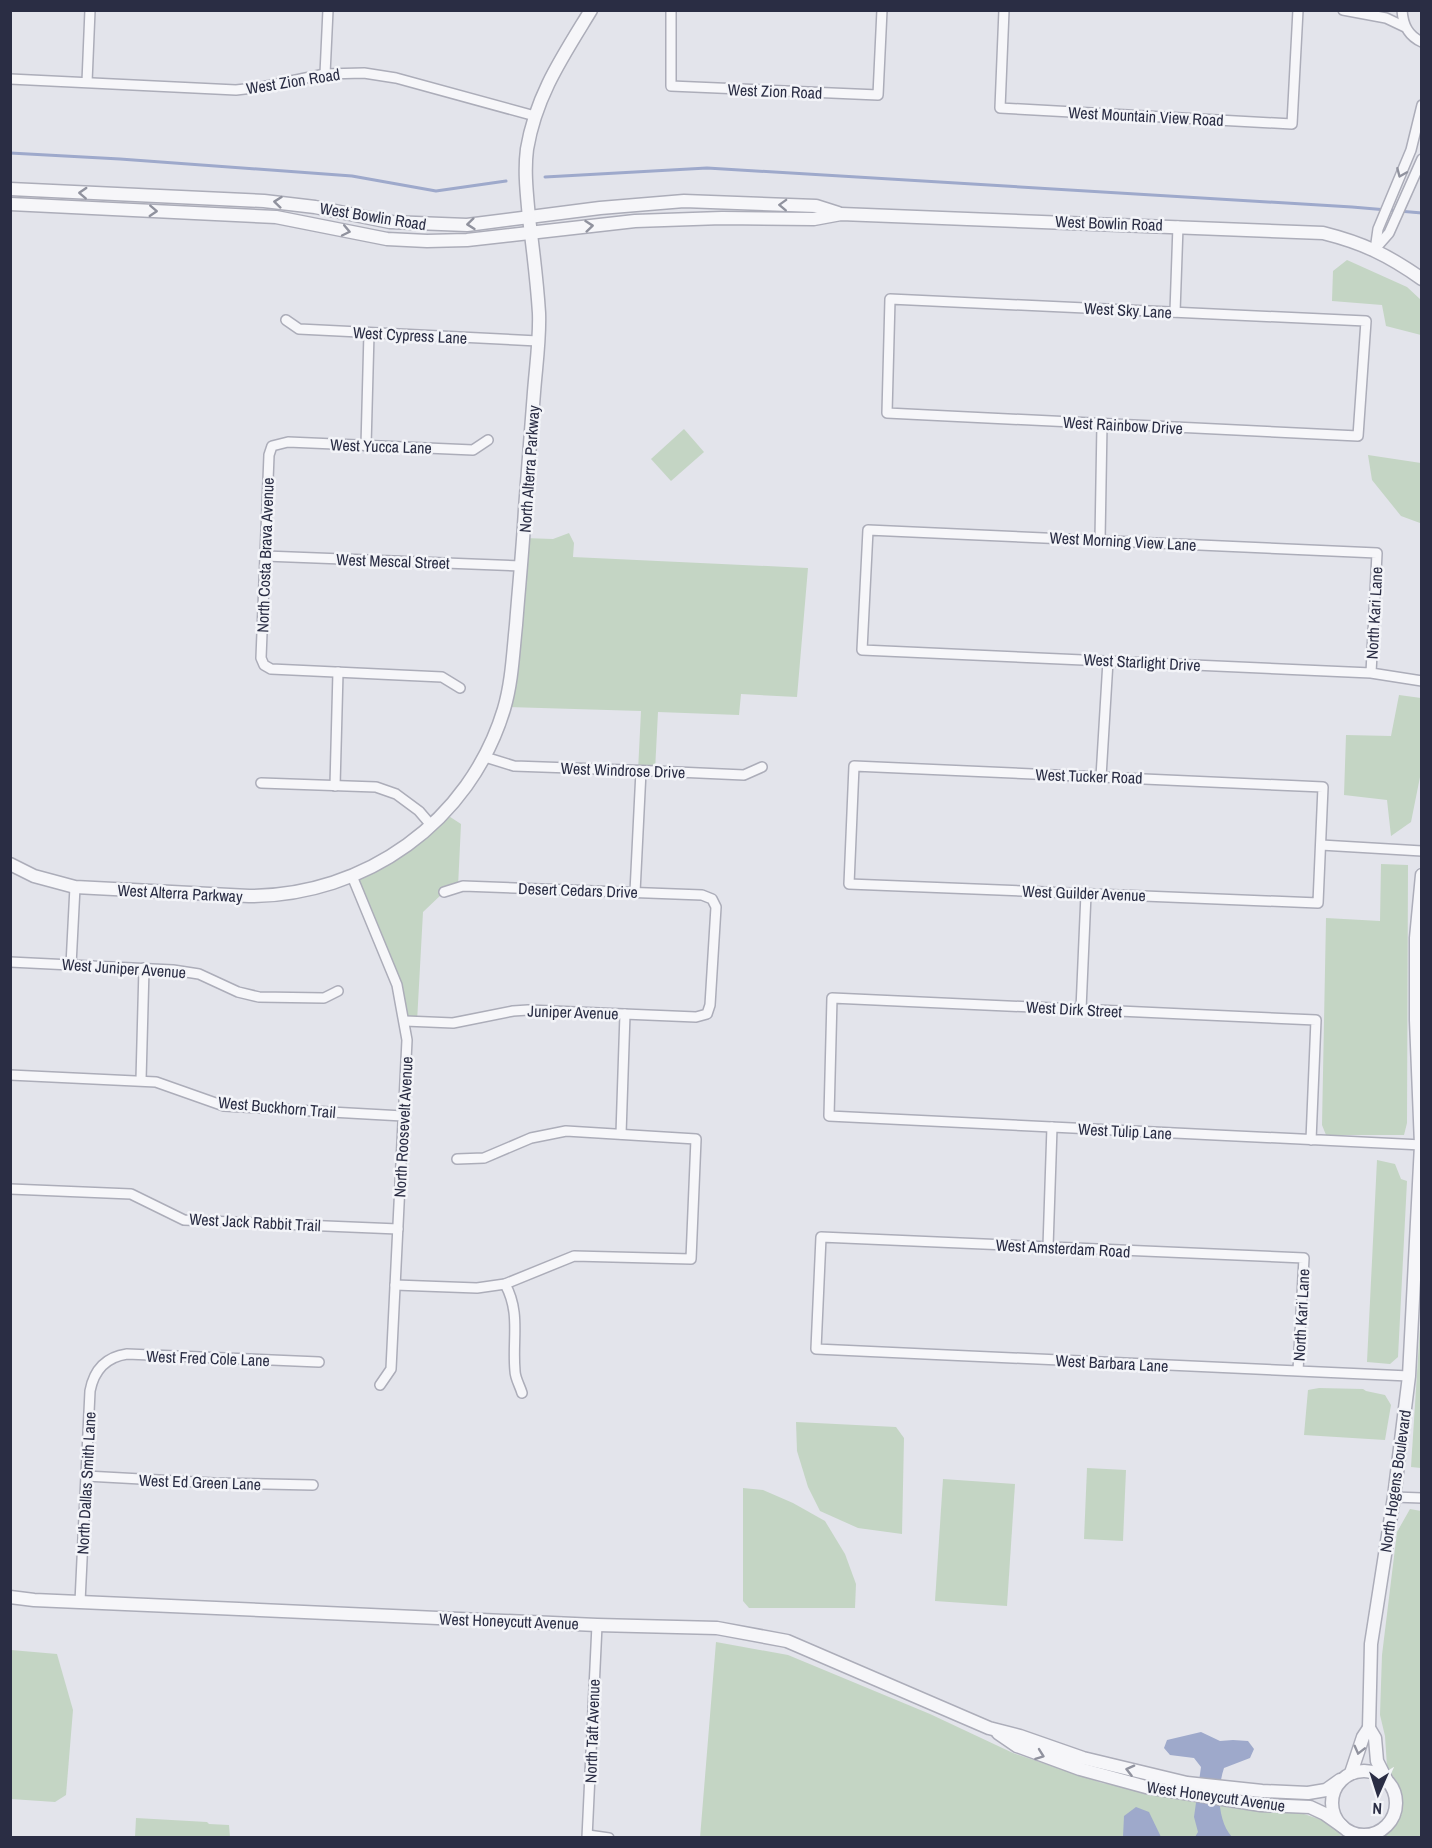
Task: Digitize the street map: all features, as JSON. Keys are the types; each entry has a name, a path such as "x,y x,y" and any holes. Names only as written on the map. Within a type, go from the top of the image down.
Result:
{"street":[{"path":"87,82 90,10"},
{"path":"325,74 328,10"},
{"name":"North Alterra Parkway","path":"352,876 380,863 431,825 472,778 485,757 504,709 521,567 538,341 539,314 525,189 527,150 535,116 552,74 591,10"},
{"name":"West Zion Road","path":"671,10 671,86 878,95 882,10"},
{"name":"West Mountain View Road","path":"1004,10 1000,108 1293,124 1298,10"},
{"path":"1343,10 1386,18 1405,27 1419,41 1421,52"},
{"path":"1402,10 1405,27"},
{"name":"West Zion Road","path":"10,79 236,90 325,74 345,72 380,74 535,116"},
{"path":"1375,250 1377,229 1410,150 1422,105"},
{"path":"1375,250 1389,233 1422,159"},
{"name":"West Bowlin Road","path":"10,189 264,201 315,207 390,222 439,225 467,225 600,208 684,201 816,206 841,214"},
{"name":"West Bowlin Road","path":"10,204 276,217 387,239 427,241 467,240 644,220 814,219 841,214 1323,233 1354,241 1375,250"},
{"path":"1175,312 1178,226"},
{"path":"1375,250 1395,260 1422,279"},
{"name":"West Sky Lane","path":"887,413 890,299 1366,321 1358,436"},
{"name":"West Cypress Lane","path":"286,320 299,329 538,341"},
{"path":"366,446 369,333"},
{"name":"West Rainbow Drive","path":"887,413 1358,436"},
{"path":"1100,540 1102,424"},
{"name":"West Yucca Lane","path":"272,446 288,442 473,450 488,440"},
{"name":"North Costa Brava Avenue","path":"272,446 269,455 261,658 264,665 271,669 338,672"},
{"name":"West Morning View Lane","path":"862,650 868,530 1377,553"},
{"name":"North Kari Lane","path":"1371,673 1377,553"},
{"name":"West Mescal Street","path":"265,555 521,567"},
{"name":"West Starlight Drive","path":"862,650 1371,673 1422,681"},
{"path":"1101,777 1108,661"},
{"path":"335,786 338,672 442,677 460,688"},
{"name":"West Windrose Drive","path":"485,757 514,766 744,775 762,767"},
{"name":"West Tucker Road","path":"849,884 854,766 1323,787 1321,845"},
{"path":"635,892 641,771"},
{"path":"261,783 376,788 396,794 419,811 431,825"},
{"path":"1321,845 1422,851"},
{"name":"West Guilder Avenue","path":"849,884 1318,903 1321,845"},
{"name":"West Alterra Parkway","path":"10,864 34,876 75,887 276,896 300,892 352,876"},
{"name":"North Hogens Boulevard","path":"1351,1773 1363,1737 1369,1728 1371,1644 1394,1497 1409,1376 1421,1145 1416,938 1422,874"},
{"name":"North Roosevelt Avenue","path":"352,876 397,986 407,1040 391,1369 380,1385"},
{"name":"Desert Cedars Drive","path":"444,892 463,886 702,895 712,899 716,907 710,1005 707,1014"},
{"path":"71,965 75,887"},
{"path":"1081,1009 1086,894"},
{"name":"West Juniper Avenue","path":"10,962 144,968 199,974 238,992 259,997 324,998 338,991"},
{"path":"141,1080 144,968"},
{"name":"West Dirk Street","path":"829,1116 832,998 1316,1020 1311,1140"},
{"name":"Juniper Avenue","path":"405,1021 453,1023 528,1010 696,1017 707,1014"},
{"path":"621,1134 625,1014"},
{"name":"West Buckhorn Trail","path":"10,1075 156,1082 224,1106 403,1116"},
{"name":"West Tulip Lane","path":"829,1116 1421,1145"},
{"path":"1048,1247 1052,1127"},
{"path":"395,1285 477,1288 505,1284 573,1256 691,1259 696,1139 566,1131 531,1138 484,1158 457,1159"},
{"name":"West Jack Rabbit Trail","path":"10,1189 131,1194 184,1220 398,1229"},
{"name":"West Amsterdam Road","path":"816,1349 821,1237 1304,1258"},
{"name":"North Kari Lane","path":"1298,1371 1304,1258"},
{"path":"505,1284 515,1309 515,1374 522,1393"},
{"name":"West Barbara Lane","path":"816,1349 1409,1376"},
{"name":"West Fred Cole Lane","path":"100,1367 111,1359 127,1354 319,1362"},
{"name":"North Dallas Smith Lane","path":"80,1602 90,1391 100,1367"},
{"name":"West Ed Green Lane","path":"86,1476 214,1483 313,1485"},
{"path":"1394,1497 1422,1498"},
{"name":"West Honeycutt Avenue","path":"10,1597 597,1625 717,1628 787,1641 989,1728 1020,1736 1083,1758 1186,1789 1310,1807 1325,1814 1347,1832"},
{"name":"North Taft Avenue","path":"587,1836 597,1625"},
{"name":"North Hogens Boulevard","path":"1369,1728 1375,1738 1377,1761 1386,1779"},
{"path":"1370,1771 1386,1779 1396,1797 1393,1817 1378,1834 1347,1832 1335,1818 1332,1809 1332,1798 1340,1780 1351,1773 1370,1771"},
{"name":"West Honeycutt Avenue","path":"1229,1795 1308,1794 1326,1790 1340,1780"},
{"path":"587,1836 609,1838"}],"green space":[{"path":"1347,260 1407,287 1421,300 1421,335 1386,326 1382,305 1332,301 1333,271"},
{"path":"684,429 704,452 671,481 651,459"},
{"path":"1368,455 1421,463 1421,540 1420,523 1401,516 1372,480"},
{"path":"569,533 574,543 573,557 808,568 797,697 741,694 739,715 658,712 655,771 638,771 641,711 504,707 523,538 553,539"},
{"path":"1399,695 1421,698 1421,772 1411,822 1391,836 1387,800 1344,795 1346,735 1391,736"},
{"path":"444,813 461,824 458,887 444,892 423,912 417,1022 405,1021 401,1000 352,876"},
{"path":"1381,864 1408,865 1407,1123 1404,1135 1326,1135 1322,1125 1326,918 1380,921"},
{"path":"1377,1160 1395,1164 1401,1179 1407,1181 1398,1357 1390,1364 1367,1362"},
{"path":"1421,1311 1421,1468 1411,1467"},
{"path":"1363,1389 1385,1395 1391,1405 1385,1440 1304,1435 1308,1390"},
{"path":"796,1422 896,1427 904,1438 902,1534 858,1528 820,1511 808,1487 797,1451"},
{"path":"1087,1468 1126,1470 1123,1541 1084,1539"},
{"path":"943,1479 1015,1484 1007,1606 935,1601"},
{"path":"743,1488 763,1490 825,1521 845,1554 856,1584 855,1608 749,1608 743,1601"},
{"path":"1410,1509 1421,1511 1421,1837 1384,1837 1402,1814 1397,1782 1387,1767 1385,1736 1380,1715 1382,1655 1397,1532"},
{"path":"716,1642 788,1655 930,1714 1013,1753 1102,1783 1232,1808 1301,1813 1325,1821 1342,1837 700,1838"},
{"path":"11,1650 57,1654 73,1710 66,1795 55,1802 11,1799"},
{"path":"136,1818 229,1825 230,1837 135,1837"}],"water":[{"path":"1201,1732 1220,1741 1248,1741 1254,1749 1250,1758 1224,1768 1222,1776 1221,1813 1223,1822 1232,1837 1195,1837 1198,1832 1194,1817 1201,1767 1194,1758 1170,1755 1164,1748 1167,1740"},
{"path":"1136,1807 1149,1812 1161,1837 1123,1837 1124,1816"}],"waterway":[{"path":"10,153 352,176 436,191 506,181"},
{"path":"545,177 707,168 1422,213"}]}
